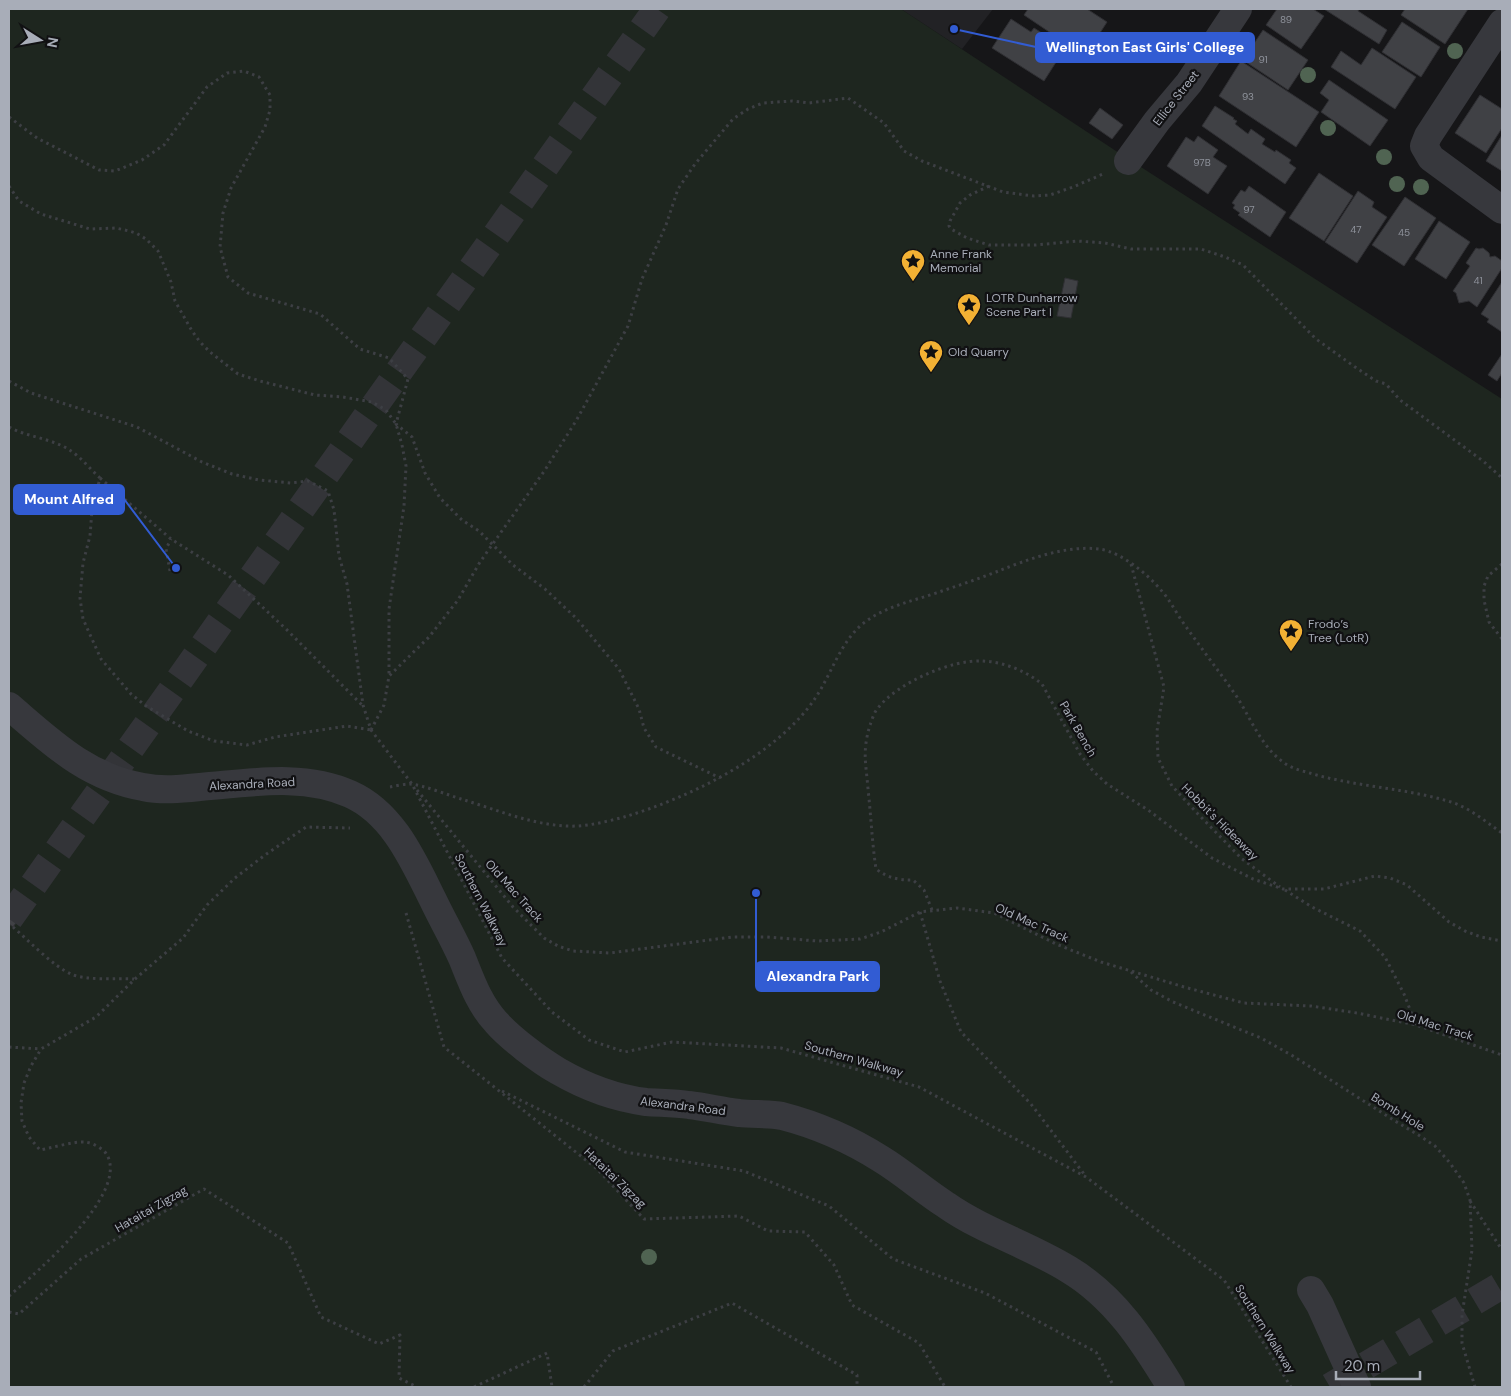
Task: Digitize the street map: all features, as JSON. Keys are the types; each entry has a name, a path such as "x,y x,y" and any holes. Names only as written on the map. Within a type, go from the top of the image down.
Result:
{"street":[{"name":"Ellice Street","path":"1128,161 1157,121 1189,83 1238,9"},
{"path":"1502,24 1428,136 1424,146 1431,158 1502,210"},
{"name":"Alexandra Road","path":"9,706 53,745 96,773 144,788 169,790 270,781 312,783 353,795 377,811 391,827 415,865 480,998 495,1021 555,1069 588,1087 642,1101 691,1105 740,1113 777,1115 814,1126 843,1138 881,1159 947,1206 971,1220 1070,1269 1112,1304 1134,1329 1171,1387"},
{"path":"1311,1290 1320,1305 1357,1387"}],"path":[{"path":"9,116 37,138 99,170 116,171 142,160 164,144 208,87 227,73 244,70 259,78 270,95 270,110 265,127 232,188 223,213 220,247 228,277 248,293 320,314 360,349 389,358 408,378 396,424 406,466 404,506 388,609 389,676 384,704 371,730 347,726 275,737 247,744 214,741 188,731 146,706 131,694 101,659 83,619 80,598 83,563 90,536 92,510 100,478"},
{"path":"389,676 429,637 458,600 480,562 555,454 628,326 642,279 666,225 678,189 694,164 733,120 748,109 763,103 792,101 808,103 848,98 884,123 904,152 922,161 1002,192 1019,195 1050,195 1092,180 1128,161"},
{"path":"9,186 20,201 41,214 90,229 116,228 129,231 146,239 158,251 171,282 175,301 192,331 210,352 238,374 315,395 343,396 372,402 386,410 396,424 412,437 425,472 440,498 462,520 479,531 513,565 544,588 576,618 619,669 639,709 644,728 656,747 720,778"},
{"path":"990,186 970,195 960,203 950,221 949,226 951,229 966,238 989,245 1086,242 1105,243 1131,249 1201,249 1225,256 1243,266 1316,339 1376,381 1386,384 1400,400 1483,461 1502,478"},
{"name":"Southern Walkway","path":"9,381 31,393 137,427 202,462 232,474 259,480 291,483 308,481 328,491 334,510 339,556 347,584 363,705 371,730 412,784 502,958 552,1012 589,1040 624,1052 672,1042 782,1048 919,1087 1086,1177 1224,1280 1290,1387"},
{"path":"9,428 69,449 171,539 228,575 363,705"},
{"path":"170,570 166,549 171,539"},
{"path":"9,1296 36,1272 90,1216 104,1193 110,1170 110,1160 104,1150 92,1144 85,1142 40,1150 29,1137 22,1121 21,1103 24,1083 41,1049 96,1017 135,979 183,938 207,905 235,878 288,838 306,827 355,829 362,827 377,811 390,787 412,784 527,819 575,826 624,817 654,806 720,778 743,765 772,742 812,702 850,637 864,623 886,609 1021,561 1056,552 1085,549 1100,549 1113,552 1151,579 1166,596 1238,700 1258,735 1281,762 1293,768 1337,781 1452,802 1472,812 1502,833"},
{"name":"Hobbit's Hideaway","path":"1131,563 1164,687 1157,731 1158,758 1172,786 1242,859 1283,889 1312,907 1360,931 1385,957 1404,994 1416,1026"},
{"path":"1502,564 1488,576 1484,586 1484,600 1489,622 1502,639"},
{"name":"Park Bench","path":"932,910 924,890 913,880 900,880 886,876 876,869 864,754 870,724 877,709 887,698 903,686 924,676 964,662 983,661 999,663 1033,676 1042,684 1050,696 1080,754 1093,771 1107,784 1154,815 1212,858 1253,879 1283,889 1324,889 1375,876 1390,878 1407,885 1449,922 1465,932 1502,941"},
{"name":"Old Mac Track","path":"412,784 513,907 544,938 558,946 573,951 610,953 732,937 768,937 817,941 860,939 881,932 920,912 956,908 994,913 1056,944 1101,962 1244,1003 1356,1012 1416,1026 1502,1055"},
{"name":"Hataitai Zigzag","path":"404,906 444,1047 596,1169 644,1219 739,1216 768,1231 805,1232 834,1265 852,1305 919,1343 945,1387"},
{"path":"920,912 940,981 961,1032 1031,1104 1086,1177"},
{"path":"13,927 58,966 72,975 93,978 135,979"},
{"name":"Bomb Hole","path":"1130,971 1152,990 1173,1002 1261,1038 1436,1146 1464,1183 1470,1200 1472,1250 1462,1315 1462,1343 1475,1387"},
{"path":"9,1047 41,1049"},
{"path":"495,1087 624,1152 744,1171 829,1206 892,1259 985,1293 1096,1352 1114,1387"},
{"name":"Hataitai Zigzag","path":"9,1312 19,1314 81,1259 204,1189 288,1243 321,1317 379,1344 400,1334 399,1378 417,1387"},
{"path":"1470,1200 1502,1250"},
{"path":"584,1387 613,1351 732,1303 857,1375 857,1387"},
{"path":"474,1387 547,1354 552,1387"}],"shaded area":[{"path":"9,9 901,9 1116,151 1502,399 1502,1387 9,1387"},
{"path":"901,9 993,9 962,49"}],"building":[{"path":"1028,9 1087,9 1107,22 1085,56 1024,15"},
{"path":"1277,9 1313,9 1324,16 1301,49 1266,25"},
{"path":"1324,9 1359,9 1358,11 1387,30 1379,44"},
{"path":"1405,9 1468,9 1445,44 1401,15"},
{"path":"1011,19 1031,32 1034,28 1065,48 1044,81 992,48"},
{"path":"1402,22 1440,47 1421,77 1382,52"},
{"path":"1263,30 1308,60 1288,90 1243,60"},
{"path":"1372,48 1416,77 1395,109 1331,67 1341,51 1361,65"},
{"path":"1241,61 1319,112 1296,147 1219,96"},
{"path":"1329,80 1388,120 1370,146 1321,112 1329,100 1320,93"},
{"path":"1480,95 1502,109 1502,128 1486,153 1455,133"},
{"path":"1215,106 1234,118 1237,121 1235,124 1248,134 1251,129 1265,139 1262,144 1275,152 1276,150 1291,160 1289,163 1296,168 1285,184 1202,126"},
{"path":"1100,108 1123,125 1112,139 1089,123"},
{"path":"1502,135 1502,171 1486,161"},
{"path":"1198,136 1218,150 1213,157 1227,166 1208,194 1167,166 1186,137 1194,142"},
{"path":"1319,173 1353,196 1324,241 1289,218"},
{"path":"1249,186 1286,212 1270,237 1238,215 1240,213 1233,208 1235,205 1232,203 1241,190 1245,192"},
{"path":"1358,191 1374,202 1372,207 1387,217 1357,263 1325,242"},
{"path":"1405,197 1436,218 1404,266 1372,245"},
{"path":"1439,221 1470,242 1446,279 1415,259"},
{"path":"1476,248 1483,248 1489,253 1490,257 1495,256 1502,261 1502,268 1477,307 1469,301 1459,303 1456,293 1453,291 1470,266 1466,263"},
{"path":"1065,278 1078,281 1071,318 1057,316"},
{"path":"1502,282 1502,332 1487,322 1489,319 1481,314"},
{"path":"1502,354 1502,373 1497,381 1488,375"},
{"path":"9,898 26,910 13,927 9,924"}],"tunnel":[{"path":"9,919 657,9"},
{"path":"1330,1387 1502,1285"}],"place":[{"name":"Wellington East Girls' College","path":"954,29"},
{"name":"Anne Frank Memorial","path":"913,282"},
{"name":"LOTR Dunharrow Scene Part I","path":"969,326"},
{"name":"Old Quarry","path":"931,373"},
{"name":"Mount Alfred","path":"176,568"},
{"name":"Frodo’s Tree (LotR)","path":"1291,652"},
{"name":"Alexandra Park","path":"756,893"}]}
